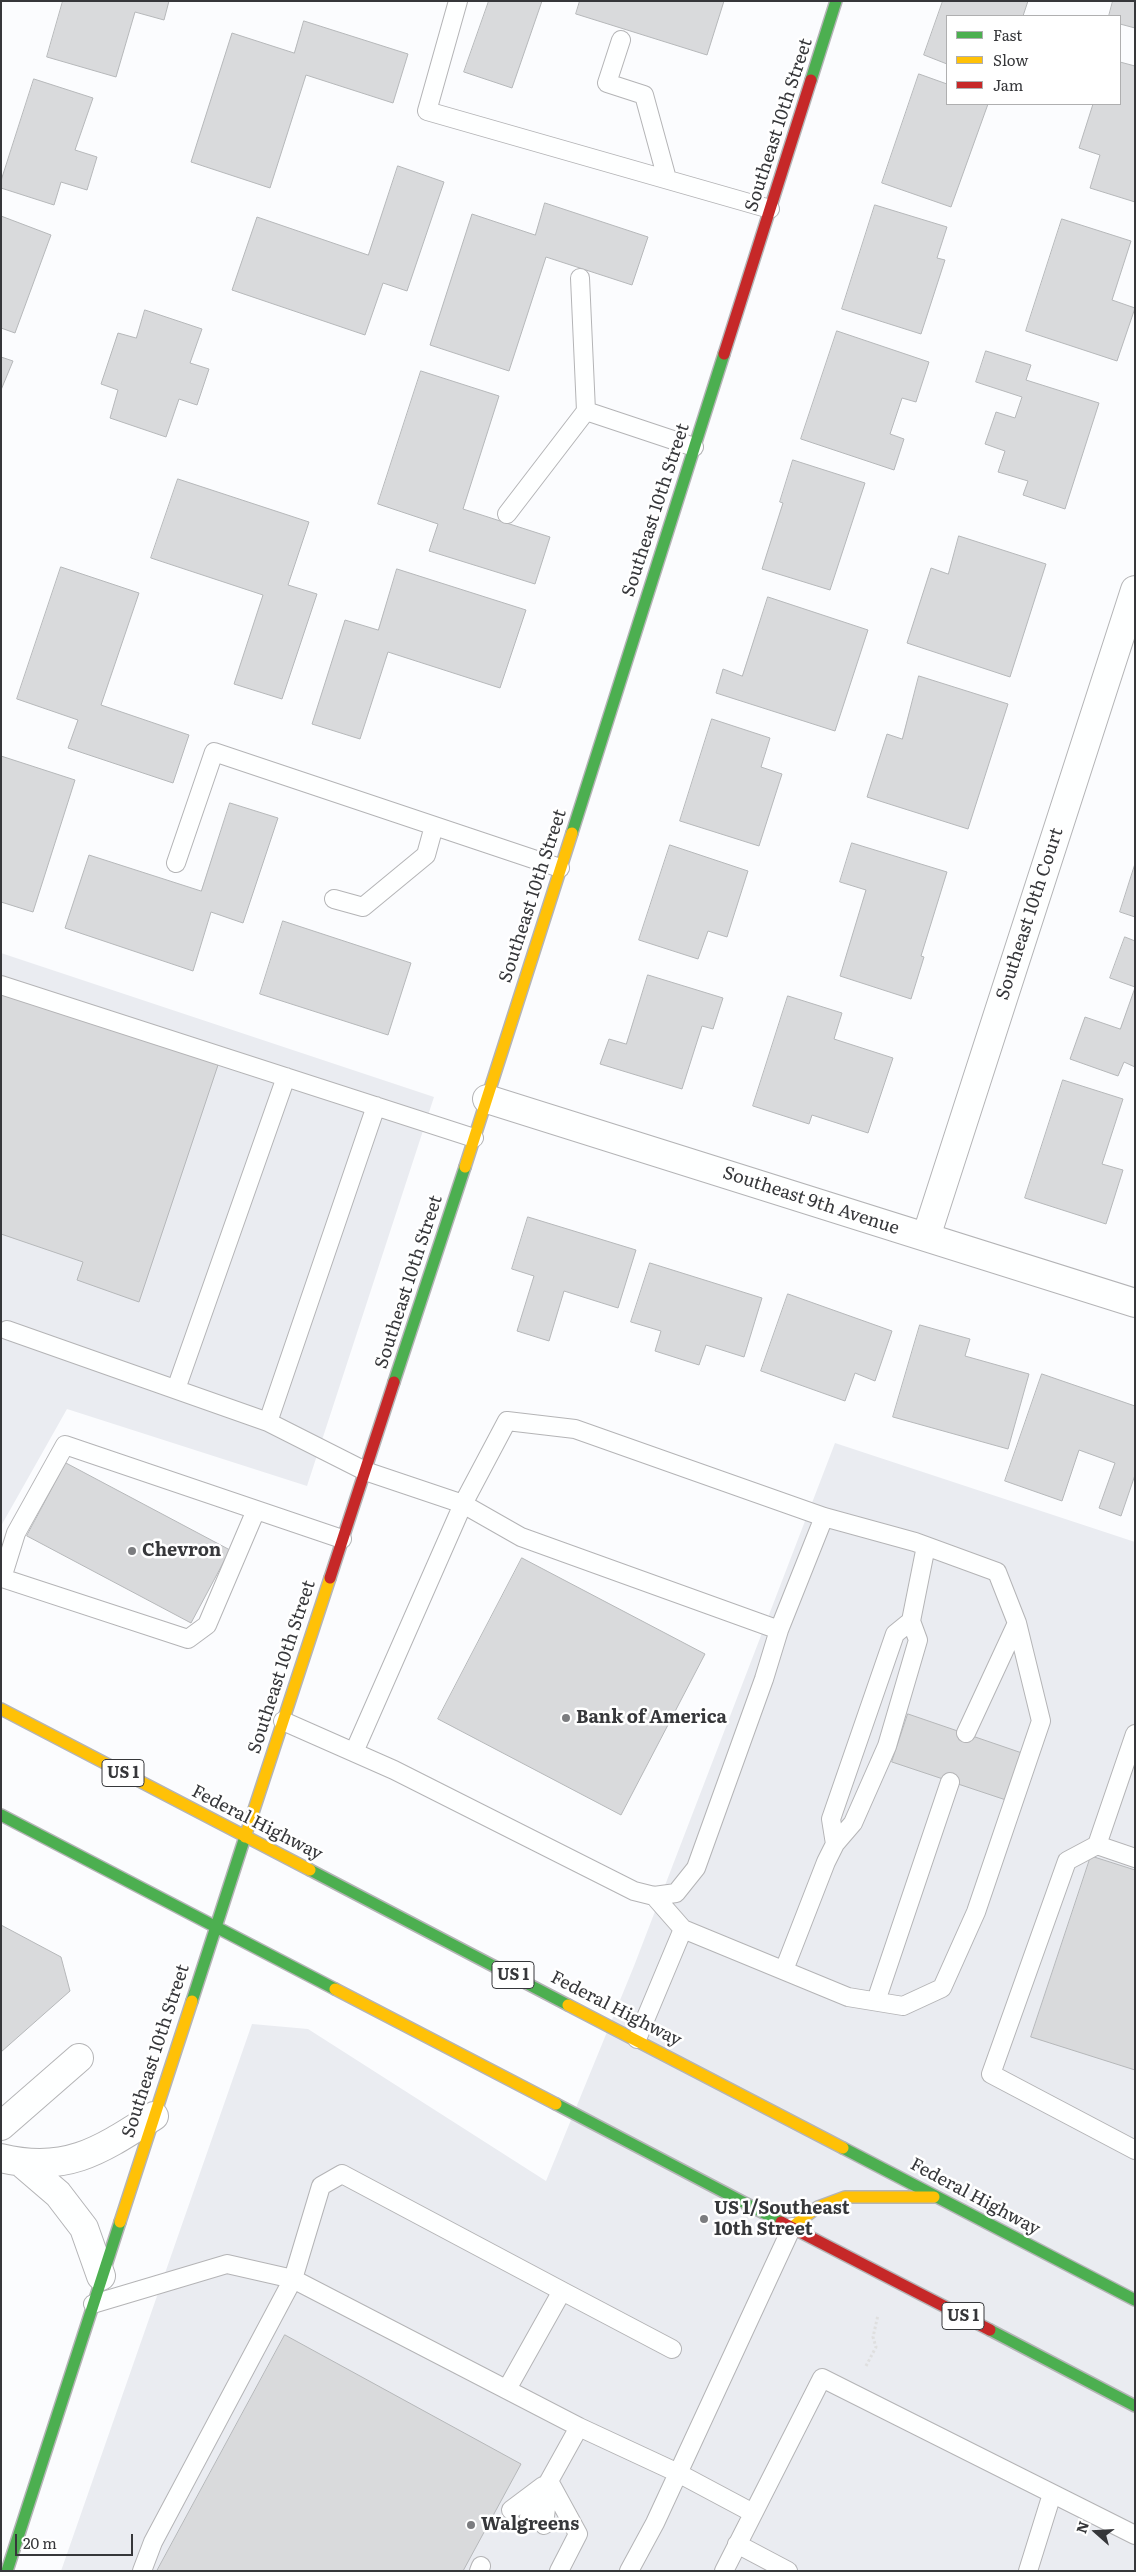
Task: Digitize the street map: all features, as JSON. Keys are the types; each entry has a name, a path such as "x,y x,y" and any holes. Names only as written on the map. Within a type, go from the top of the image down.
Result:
{"main road":[{"name":"Southeast 10th Street","path":"7,2571 101,2276 487,1099 836,1"},
{"name":"Federal Highway","path":"1,1709 1135,2300"},
{"name":"US 1","path":"1,1815 1135,2406"},
{"path":"792,2227 818,2208 844,2197 938,2197"}],"street":[{"name":"Southeast 10th Court","path":"926,1237 1135,590"},
{"name":"Southeast 9th Avenue","path":"487,1099 1135,1303"},
{"path":"1,2126 79,2058"},
{"path":"12,2161 64,2163 105,2148 154,2116"},
{"path":"12,2161 58,2194 84,2228 101,2276"}],"lane":[{"path":"458,1 427,111 770,209"},
{"path":"621,40 607,83 644,95 667,179"},
{"path":"507,514 586,411 580,278"},
{"path":"586,411 694,447"},
{"path":"176,863 214,752 560,868"},
{"path":"334,899 363,907 426,855 434,826"},
{"path":"1,985 474,1138"},
{"path":"176,1388 286,1077"},
{"path":"268,1422 376,1106"},
{"path":"3,1334 176,1388 268,1422 365,1471 463,1504 521,1537 778,1630"},
{"path":"354,1752 463,1504 506,1421 575,1429 824,1517 926,1546 997,1572 1017,1623 1041,1721 976,1912 942,1988 903,2006 848,1996 683,1929 654,1896"},
{"path":"256,1510 207,1625 188,1639 2,1579 16,1533 64,1445 342,1539"},
{"path":"283,1721 394,1770 634,1891 654,1896 676,1893 696,1868 764,1679 778,1630 824,1517"},
{"path":"784,1970 826,1862 835,1844 853,1823 887,1746 918,1640 911,1621 926,1546"},
{"path":"835,1844 831,1819 895,1634 911,1621"},
{"path":"966,1733 1017,1623"},
{"path":"1135,1734 1097,1845 1067,1861 991,2074 1135,2150"},
{"path":"876,2001 950,1782"},
{"path":"1097,1845 1135,1858"},
{"path":"637,2039 683,1929"},
{"path":"142,2571 153,2542 293,2279 321,2186 342,2174 672,2349"},
{"path":"629,2571 655,2523 792,2227"},
{"path":"93,2304 227,2264 293,2279 579,2427 678,2473 753,2512"},
{"path":"508,2389 562,2291"},
{"path":"724,2571 822,2378 1135,2535"},
{"path":"536,2521 549,2481 579,2427"},
{"path":"511,2510 549,2481"},
{"path":"549,2481 578,2534 559,2571"},
{"path":"1028,2571 1052,2494"},
{"path":"737,2544 788,2571"}],"path":[{"path":"866,2366 876,2347 873,2337 878,2316"}],"shaded area":[{"path":"1,953 434,1097 307,1486 67,1409 1,1526"},
{"path":"835,1443 1135,1542 1135,2571 61,2571 252,2024 308,2029 546,2181 634,1966"}],"building":[{"path":"63,1 169,1 164,20 135,12 116,77 47,57"},
{"path":"489,1 542,1 512,88 464,72"},
{"path":"580,1 724,1 707,55 576,14"},
{"path":"943,1 1028,1 1023,15 946,15 946,64 924,55"},
{"path":"1113,1 1135,1 1135,28 1121,24 1121,15 1109,15"},
{"path":"304,21 408,54 393,103 306,75 270,188 191,162 232,33 294,53"},
{"path":"1121,62 1135,66 1135,202 1090,188 1100,155 1079,148 1093,105 1121,105"},
{"path":"919,74 946,84 946,105 988,105 951,207 882,183"},
{"path":"34,79 93,98 75,150 97,157 87,190 61,182 54,205 1,188 1,181"},
{"path":"398,166 444,182 407,291 383,283 365,335 232,290 257,217 368,255"},
{"path":"545,203 648,237 632,285 546,257 509,371 430,345 472,214 535,235"},
{"path":"875,205 947,227 937,258 945,260 921,334 842,309"},
{"path":"1,216 51,235 15,333 1,328"},
{"path":"1062,219 1131,241 1112,300 1135,308 1117,361 1026,331"},
{"path":"145,310 202,329 190,363 209,369 197,405 179,399 166,437 110,418 118,390 101,384 118,333 136,338"},
{"path":"837,331 929,362 916,402 902,398 890,434 904,439 894,470 801,439"},
{"path":"986,351 1031,365 1026,380 1099,403 1065,509 1023,495 1028,481 998,472 1005,451 985,444 996,412 1015,418 1022,397 976,382"},
{"path":"1,357 13,361 1,390"},
{"path":"421,371 499,396 463,509 550,537 535,584 429,551 438,524 378,504"},
{"path":"793,460 865,483 830,590 762,569 783,503 780,502"},
{"path":"178,479 309,522 288,585 317,594 282,699 234,684 263,595 151,558"},
{"path":"959,536 1046,564 1010,677 907,643 931,568 948,574"},
{"path":"61,567 139,593 101,705 189,735 173,783 68,748 78,720 17,699"},
{"path":"397,569 526,610 500,688 388,652 360,739 312,724 345,620 378,630"},
{"path":"768,597 868,630 835,731 716,693 723,669 742,676"},
{"path":"919,676 1008,704 968,829 867,797 887,734 902,739"},
{"path":"712,719 770,738 761,767 782,774 759,846 680,821"},
{"path":"1,756 75,780 33,912 1,902"},
{"path":"230,803 278,818 243,923 211,912 193,971 65,928 89,855 201,891"},
{"path":"852,843 947,872 921,956 924,957 911,999 840,976 866,890 840,882"},
{"path":"670,845 748,871 727,937 708,931 698,959 639,940"},
{"path":"1135,864 1135,917 1120,912"},
{"path":"283,921 411,963 388,1035 260,994"},
{"path":"1125,937 1135,941 1135,987 1110,978"},
{"path":"648,975 723,998 713,1029 702,1026 682,1089 600,1064 609,1039 626,1044"},
{"path":"1135,988 1135,1067 1124,1062 1118,1076 1070,1059 1085,1017 1120,1029"},
{"path":"1,990 220,1059 139,1302 77,1280 83,1262 1,1234"},
{"path":"788,996 842,1013 834,1039 893,1058 868,1133 812,1115 809,1124 753,1106"},
{"path":"1063,1080 1123,1099 1102,1164 1123,1170 1106,1224 1025,1198"},
{"path":"528,1217 636,1250 618,1308 564,1291 549,1341 517,1331 534,1276 512,1269"},
{"path":"650,1263 762,1298 744,1357 706,1345 699,1365 655,1351 661,1331 631,1322"},
{"path":"788,1294 892,1331 875,1381 855,1373 845,1401 761,1371"},
{"path":"920,1325 970,1339 965,1356 1029,1374 1008,1449 893,1417"},
{"path":"1042,1374 1135,1406 1135,1475 1121,1516 1099,1508 1115,1463 1079,1450 1062,1501 1005,1481"},
{"path":"66,1463 230,1550 191,1623 27,1536"},
{"path":"522,1558 705,1654 621,1815 438,1719"},
{"path":"908,1714 1022,1753 1006,1800 892,1762"},
{"path":"1091,1856 1135,1870 1135,2070 1031,2037"},
{"path":"1,1925 61,1957 70,1991 1,2052"},
{"name":"Walgreens","path":"285,2335 521,2464 463,2571 157,2571"}],"traffic: fast":[{"path":"811,80 836,1"},
{"path":"572,833 724,354"},
{"path":"394,1382 465,1167"},
{"path":"1,1815 335,1989"},
{"path":"192,2001 245,1837"},
{"path":"310,1870 568,2005"},
{"path":"556,2104 781,2222"},
{"path":"843,2148 1135,2300"},
{"path":"7,2571 120,2222"},
{"path":"990,2330 1135,2406"}],"traffic: slow":[{"path":"465,1167 572,833"},
{"path":"245,1837 330,1578"},
{"path":"1,1709 310,1870"},
{"path":"335,1989 556,2104"},
{"path":"120,2222 192,2001"},
{"path":"568,2005 843,2148"},
{"path":"792,2227 818,2207 845,2197 934,2197"}],"traffic: jam":[{"path":"724,354 811,80"},
{"path":"330,1578 394,1382"},
{"path":"781,2222 990,2330"}],"place":[{"name":"Chevron","path":"132,1551"},
{"name":"Bank of America","path":"566,1718"},
{"name":"US 1/Southeast 10th Street","path":"704,2219"},
{"name":"Walgreens","path":"471,2525"}]}
